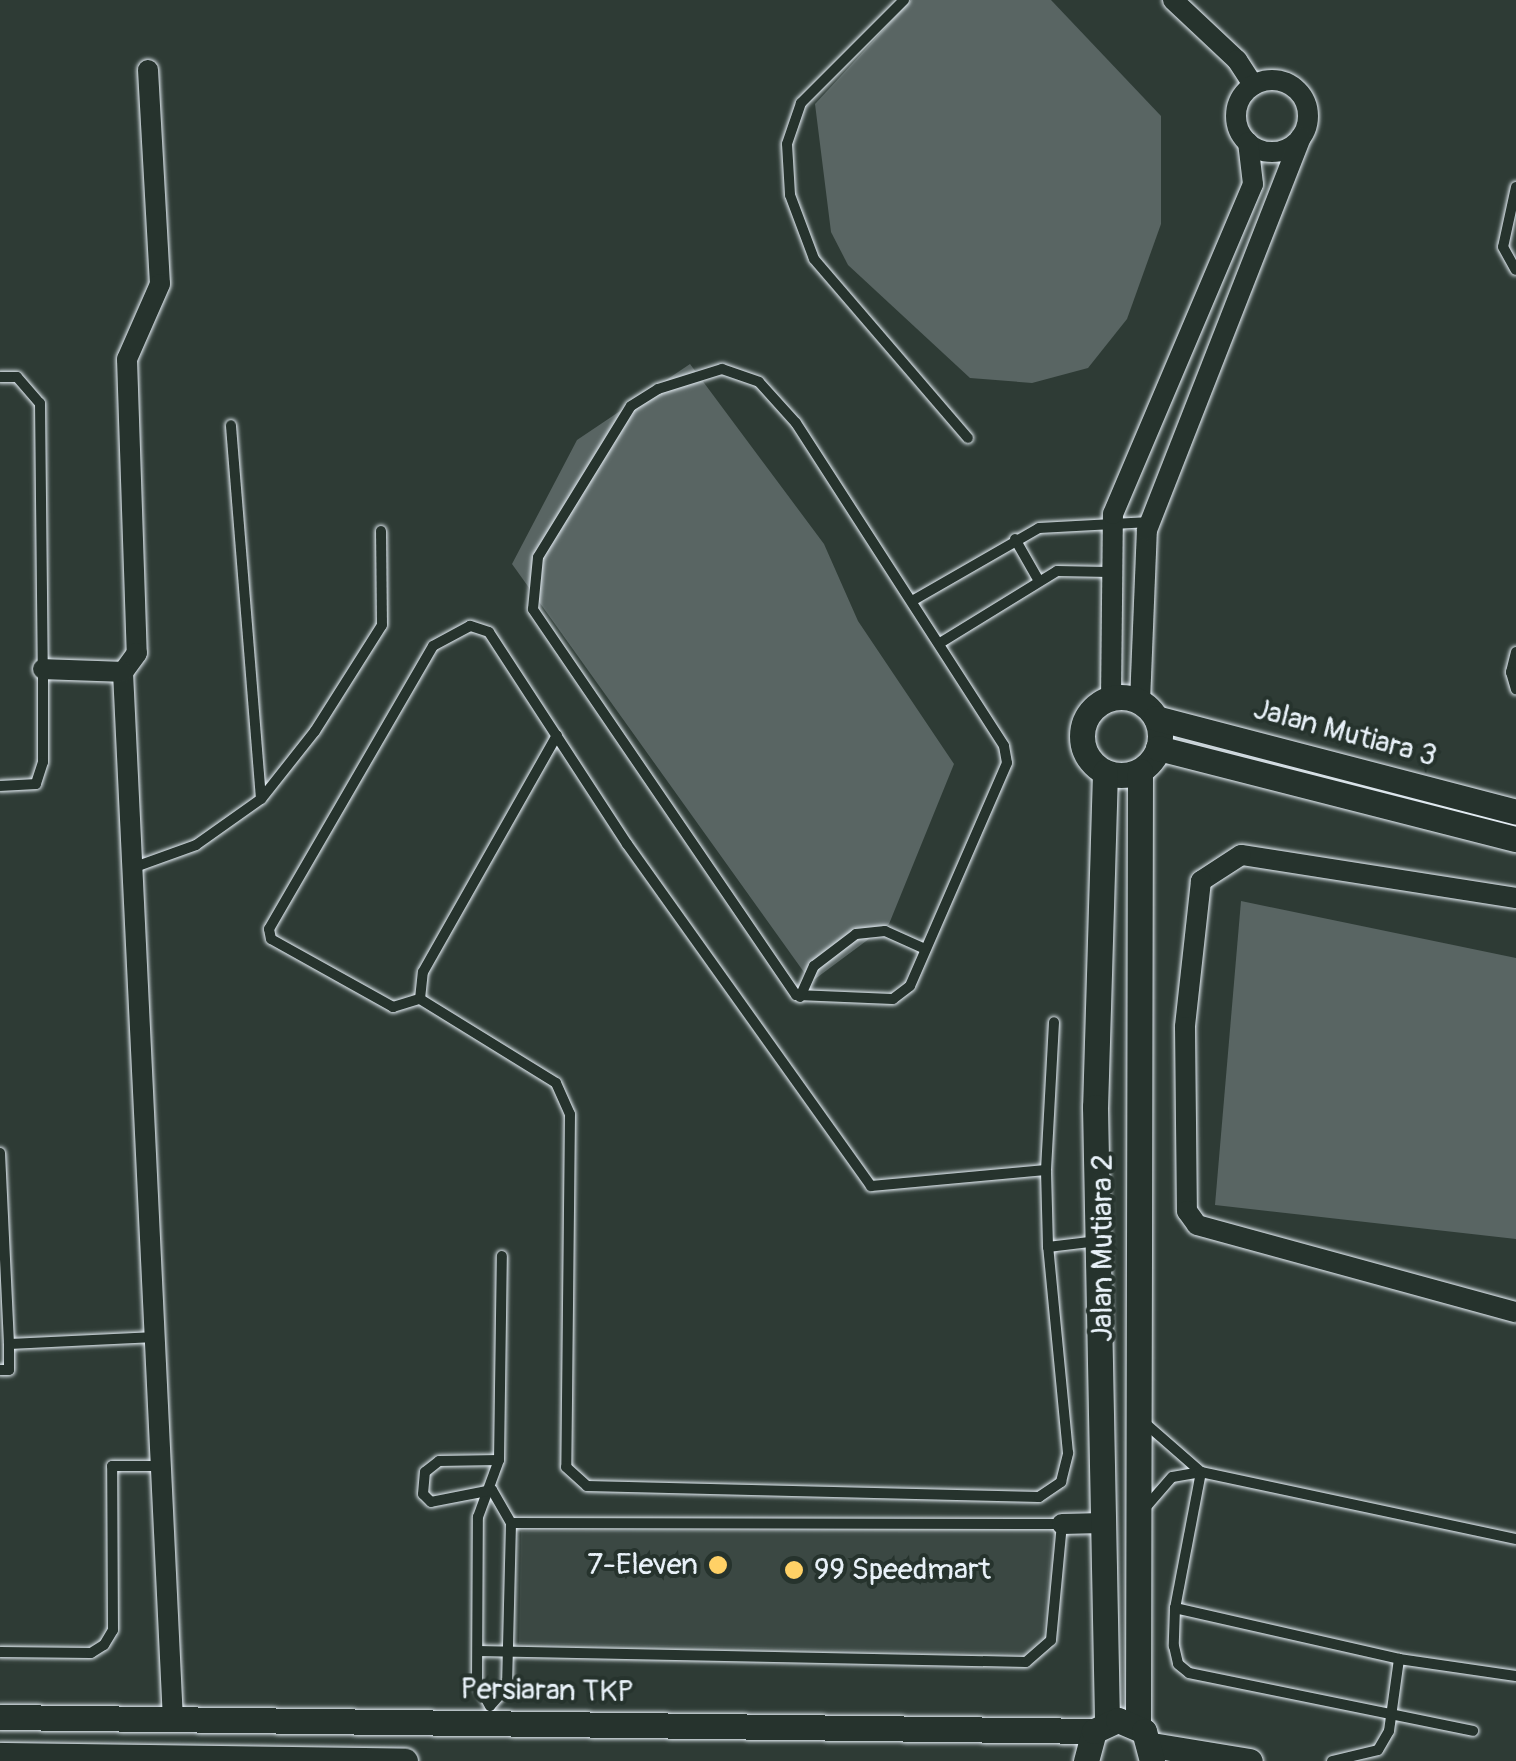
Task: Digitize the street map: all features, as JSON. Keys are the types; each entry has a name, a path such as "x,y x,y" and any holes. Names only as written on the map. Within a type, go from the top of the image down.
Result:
{"street":[{"path":"1173,0 1237,60 1253,85"},
{"path":"148,70 160,284 127,359 136,653 124,672 174,1719"},
{"path":"1111,699 1112,524 1253,184 1248,142 1236,116 1253,85 1276,80 1298,90 1308,110 1301,137 1150,522 1148,710 1158,748 1140,770 1105,772 1086,755 1082,730 1094,708 1111,699 1148,710"},
{"path":"1248,142 1277,152 1301,137"},
{"path":"43,669 124,672"},
{"name":"Jalan Mutiara 3","path":"1148,710 1516,812"},
{"name":"Jalan Mutiara 3","path":"1158,748 1516,839"},
{"name":"Jalan Mutiara 2","path":"1140,770 1136,1390 1147,1744"},
{"name":"Jalan Mutiara 2","path":"1086,1761 1101,1726 1103,1523 1095,1106 1105,772"},
{"path":"1516,898 1241,855 1201,881 1186,1027 1187,1211 1197,1225 1516,1312"},
{"path":"1062,1524 1103,1523"},
{"name":"Persiaran TKP","path":"0,1717 174,1719 490,1714 1101,1726 1147,1744"},
{"path":"1147,1744 1250,1761"},
{"path":"0,1755 405,1761"}],"lane":[{"path":"904,0 801,102 787,144 789,184 794,218 814,259 968,438"},
{"path":"1516,186 1503,247 1516,270"},
{"path":"722,368 759,382 796,423 998,731 1006,764 910,986 893,998 800,998 536,617 532,575 631,406 658,389 722,368"},
{"path":"0,377 18,378 40,403 43,669 43,762 36,784 0,786"},
{"path":"231,425 261,798"},
{"path":"912,601 1014,539 1040,528 1150,522"},
{"path":"135,868 196,845 261,798 315,731 382,625 381,531"},
{"path":"1014,539 1040,581"},
{"path":"940,642 1066,568 1109,572"},
{"path":"1046,1170 871,1186 489,632 470,626 434,646 269,929 271,939 393,1007 420,999 556,1083 570,1114 562,1427 566,1468 587,1486 1039,1497 1061,1482 1068,1453 1048,1247 1046,1170 1054,1022"},
{"path":"1516,652 1516,689"},
{"path":"420,999 423,972 557,735"},
{"path":"800,998 814,966 856,934 884,931 925,949"},
{"path":"0,1154 9,1344 9,1370 0,1370"},
{"path":"1048,1247 1099,1241"},
{"path":"490,1714 477,1682 478,1518 492,1490 499,1460 502,1256"},
{"path":"9,1344 156,1337"},
{"path":"1136,1390 1154,1438 1201,1472 1516,1539"},
{"path":"492,1490 431,1502 423,1494 425,1472 439,1461 499,1460"},
{"path":"0,1652 91,1652 104,1645 113,1630 112,1466 162,1466"},
{"path":"1138,1525 1160,1486 1201,1472"},
{"path":"1201,1472 1175,1608 1174,1646 1178,1664 1189,1672 1473,1731"},
{"path":"490,1714 506,1687 510,1651 511,1523 492,1490"},
{"path":"478,1651 1026,1662 1051,1640 1062,1524 511,1523"},
{"path":"1175,1608 1398,1659 1516,1676"},
{"path":"1332,1761 1378,1750 1391,1715 1398,1659"}],"shaded area":[{"path":"1052,1530 1043,1639 1026,1654 519,1643 521,1531"}],"building":[{"path":"911,0 1051,0 1161,116 1161,224 1127,319 1088,368 1032,383 970,378 848,265 831,232 815,104"},
{"path":"690,364 824,544 858,621 954,764 889,924 811,982 512,564 577,440"},
{"path":"1241,901 1516,958 1516,1239 1215,1205"}],"place":[{"name":"7-Eleven","path":"718,1565"},
{"name":"99 Speedmart","path":"794,1570"}]}
